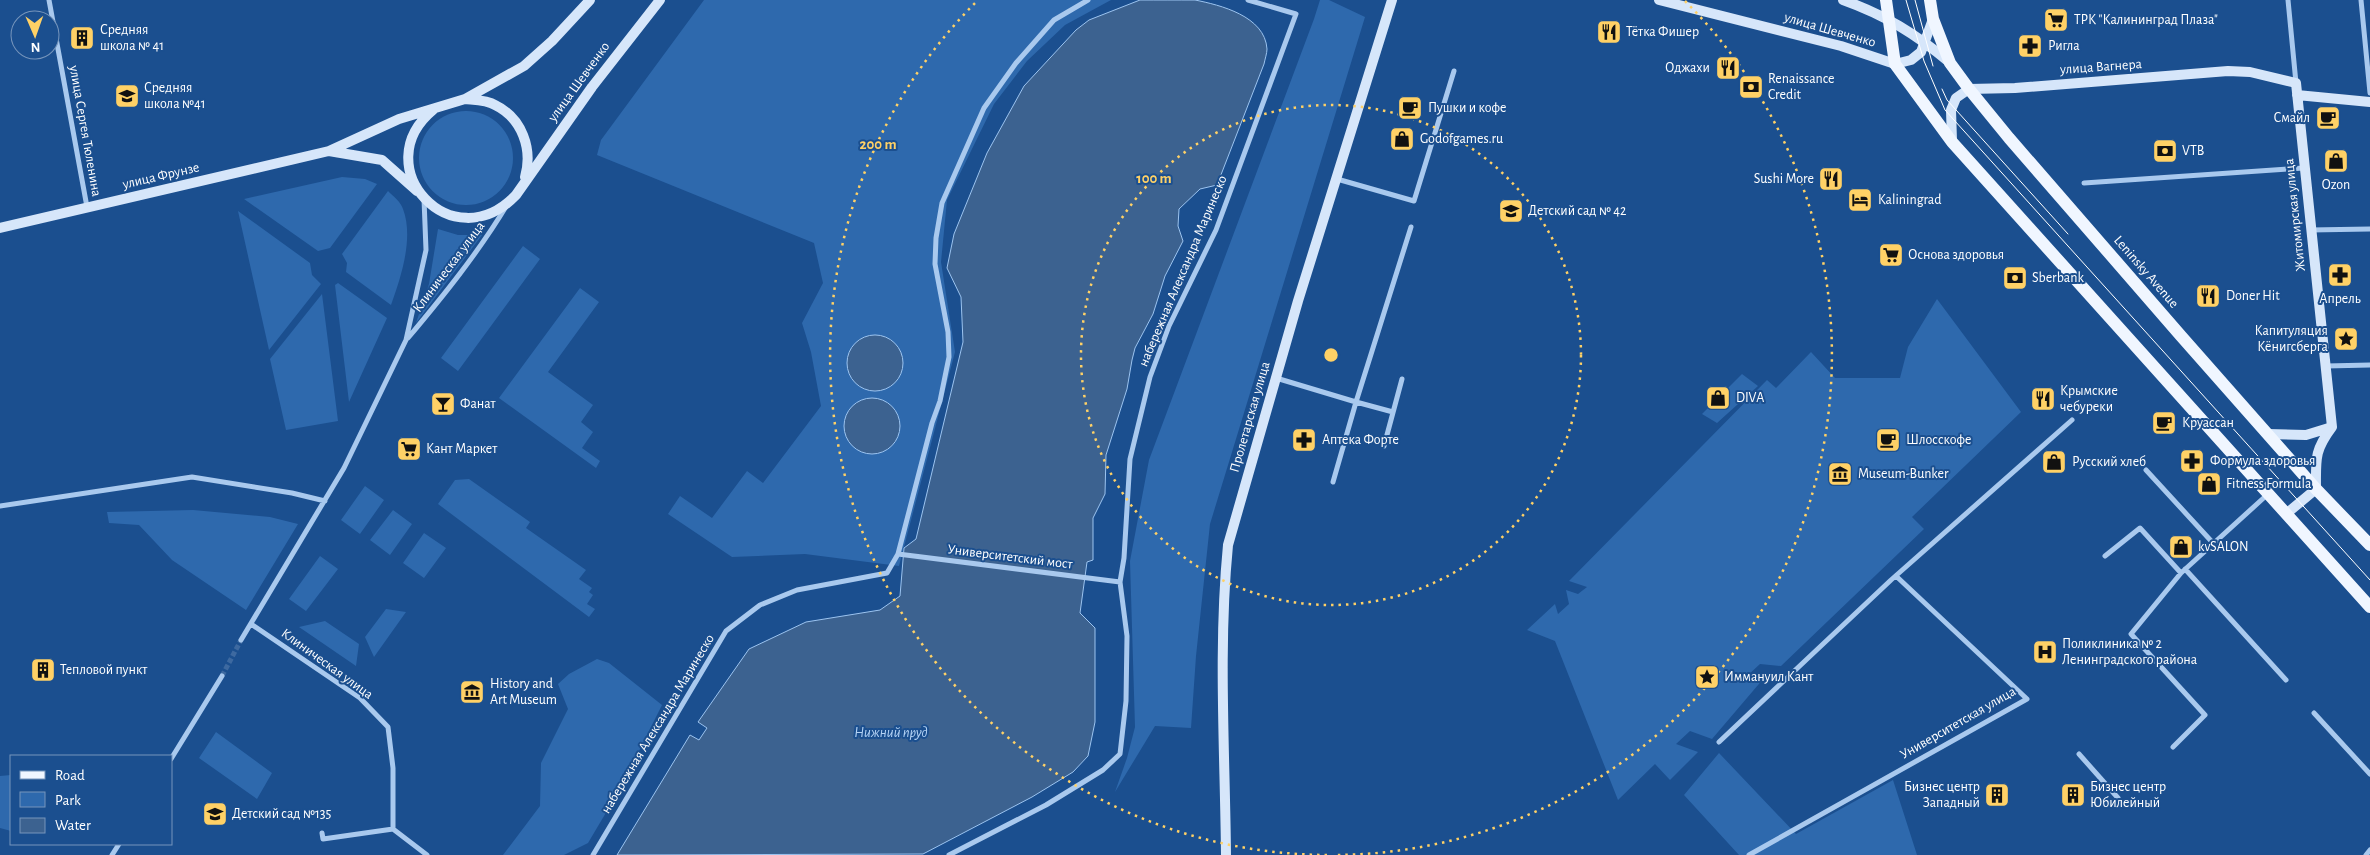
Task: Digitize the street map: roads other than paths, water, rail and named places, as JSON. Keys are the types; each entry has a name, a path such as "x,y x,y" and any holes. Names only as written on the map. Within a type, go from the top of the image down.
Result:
{"main road":[{"name":"улица Шевченко","path":"590,0 552,41 524,66 465,98 438,106 423,119 410,143 408,164 421,195 438,210 455,217 473,218 491,214 507,205 592,87 660,0"},
{"name":"Пролетарская улица","path":"1226,855 1223,646 1224,582 1228,545 1276,378 1392,0"},
{"name":"улица Шевченко","path":"1660,0 1841,46 1895,64"},
{"name":"улица Шевченко","path":"1843,0 1889,20 1926,42 1950,63"},
{"path":"1886,0 1895,64 1952,142 2370,606"},
{"name":"Leninsky Avenue","path":"1930,0 1933,19 1950,63 1969,89 2009,138 2316,489 2370,545"},
{"path":"1895,64 1911,60 1921,52 1933,19"},
{"name":"улица Вагнера","path":"1969,89 2015,88 2228,72 2250,72 2296,83"},
{"name":"Житомирская улица","path":"2296,83 2303,168 2332,427"},
{"path":"1952,142 1951,110 1956,98 1969,89"},
{"path":"2297,95 2370,102"},
{"name":"улица Шевченко","path":"465,98 493,104 505,111 520,127 526,140 528,154 528,169 523,183"},
{"name":"улица Фрунзе","path":"0,228 329,151 399,119 438,106"},
{"name":"улица Фрунзе","path":"329,151 382,160 421,195"},
{"path":"2268,434 2306,435 2332,427"},
{"path":"2286,514 2316,489 2316,462 2320,444 2332,427"}],"street":[{"name":"улица Сергея Тюленина","path":"49,0 87,207"},
{"name":"набережная Александра Маринеско","path":"593,855 726,631 760,605 797,590 886,573 898,554 932,423 940,401 949,357 948,332 935,264 936,238 942,203 984,108 1011,70 1054,20 1088,0"},
{"name":"набережная Александра Маринеско","path":"949,855 1046,806 1103,770 1120,754 1126,701 1127,636 1120,582 1124,558 1130,459 1150,377 1169,326 1216,230 1296,14 1248,0"},
{"name":"Житомирская улица","path":"2288,0 2296,83"},
{"path":"2361,0 2370,93"},
{"path":"1337,178 1414,201 1454,71"},
{"path":"2084,183 2303,168"},
{"name":"Клиническая улица","path":"242,639 349,460 406,340 426,250 421,195"},
{"name":"Клиническая улица","path":"406,340 451,287 492,230 507,205"},
{"path":"1333,482 1411,227"},
{"path":"2310,230 2370,229"},
{"path":"2326,366 2370,365"},
{"path":"1276,378 1393,412"},
{"path":"1384,446 1402,379"},
{"path":"1720,742 1896,576 2072,420"},
{"path":"2146,470 2213,543"},
{"path":"0,506 192,477 292,493 325,501"},
{"path":"2173,747 2204,716 2131,634 2183,571 2269,494"},
{"path":"2105,556 2140,528 2286,680"},
{"name":"Университетский мост","path":"898,554 1120,582"},
{"name":"Университетская улица","path":"1748,855 2027,699 1896,576"},
{"name":"Клиническая улица","path":"250,624 360,698 388,727 393,768 393,828"},
{"path":"172,757 221,678"},
{"path":"2314,713 2370,774"},
{"path":"2079,754 2118,798"},
{"path":"322,833 323,839 393,828 427,855"},
{"path":"2366,855 2370,850"}],"water":[{"name":"Нижний пруд","path":"1140,0 1195,0 1228,9 1250,20 1258,28 1264,38 1267,51 1264,64 1217,185 1200,189 1179,209 1178,226 1183,241 1165,276 1153,314 1135,348 1127,389 1106,455 1105,494 1093,518 1093,560 1087,562 1080,613 1095,628 1095,722 1088,756 1073,772 1032,797 923,854 617,855 690,735 699,740 707,728 698,722 749,649 806,622 880,610 900,596 904,548 916,539 963,342 961,297 947,268 954,234 987,153 1024,86 1076,30 1089,20"},
{"path":"869,335 881,335 891,339 899,347 903,363 899,379 891,387 881,391 869,391 859,387 851,379 847,369 847,357 851,347 859,339"},
{"path":"866,398 878,398 888,402 896,410 900,426 896,442 888,450 878,454 866,454 856,450 848,442 844,432 844,420 848,410 856,402"}],"tunnel":[{"path":"222,676 241,640"}],"tram line":[{"path":"1906,0 1924,61 1945,110 2370,580"},
{"path":"1915,0 1933,66"},
{"path":"1942,89 1947,100 2068,234"}],"place":[{"name":"ТРК \"Калининград Плаза\"","path":"2056,20"},
{"name":"Тётка Фишер","path":"1609,32"},
{"name":"Средняя школа № 41","path":"82,38"},
{"name":"Ригла","path":"2030,46"},
{"name":"Оджахи","path":"1728,68"},
{"name":"Renaissance Credit","path":"1751,87"},
{"name":"Средняя школа №41","path":"127,96"},
{"name":"Пушки и кофе","path":"1410,108"},
{"name":"Смайл","path":"2328,118"},
{"name":"Godofgames.ru","path":"1402,139"},
{"name":"VTB","path":"2165,151"},
{"name":"Ozon","path":"2336,161"},
{"name":"Sushi More","path":"1831,179"},
{"name":"Kaliningrad","path":"1860,200"},
{"name":"Детский сад № 42","path":"1511,211"},
{"name":"Основа здоровья","path":"1891,255"},
{"name":"Апрель","path":"2340,275"},
{"name":"Sberbank","path":"2015,278"},
{"name":"Doner Hit","path":"2208,296"},
{"name":"Капитуляция Кёнигсберга","path":"2346,339"},
{"name":"DIVA","path":"1718,398"},
{"name":"Крымские чебуреки","path":"2043,399"},
{"name":"Фанат","path":"443,404"},
{"name":"Круассан","path":"2164,423"},
{"name":"Аптека Форте","path":"1304,440"},
{"name":"Шлосскофе","path":"1888,440"},
{"name":"Кант Маркет","path":"409,449"},
{"name":"Формула здоровья","path":"2192,461"},
{"name":"Русский хлеб","path":"2054,462"},
{"name":"Museum-Bunker","path":"1840,474"},
{"name":"Fitness Formula","path":"2209,484"},
{"name":"kvSALON","path":"2181,547"},
{"name":"Поликлиника № 2 Ленинградского района","path":"2045,652"},
{"name":"Тепловой пункт","path":"43,670"},
{"name":"Иммануил Кант","path":"1707,677"},
{"name":"History and Art Museum","path":"472,692"},
{"name":"Бизнес центр Западный","path":"1997,795"},
{"name":"Бизнес центр Юбилейный","path":"2073,795"},
{"name":"Детский сад №135","path":"215,814"}]}
